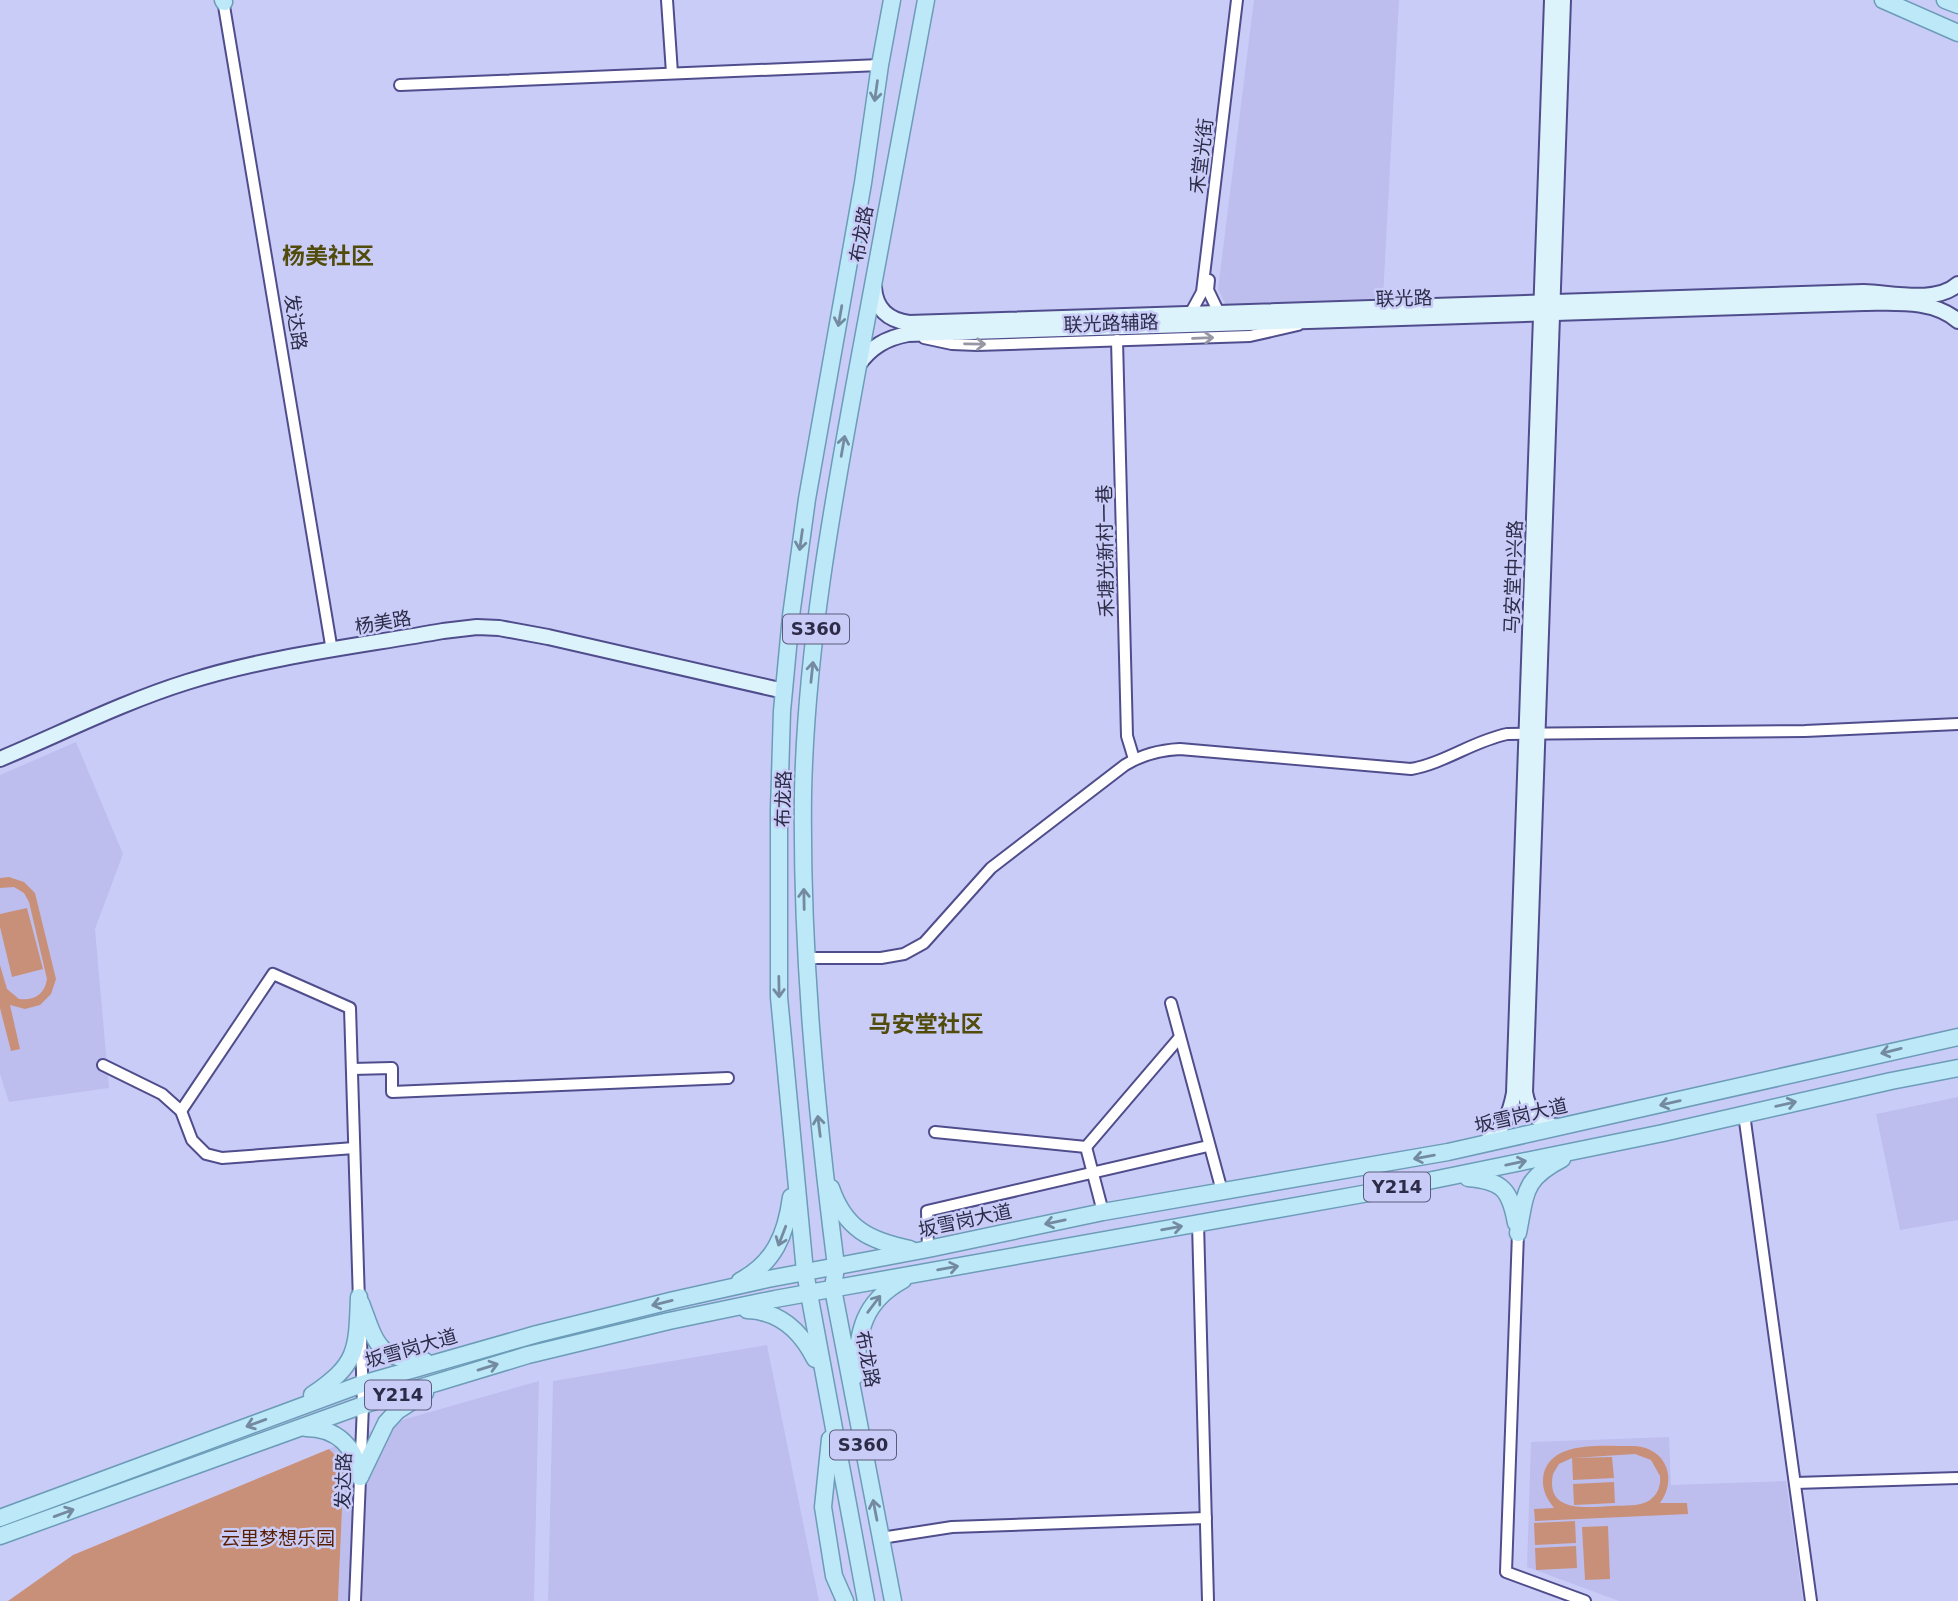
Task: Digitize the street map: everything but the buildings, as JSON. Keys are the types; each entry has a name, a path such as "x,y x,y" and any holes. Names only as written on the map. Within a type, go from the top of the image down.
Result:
{"main road":[{"name":"布龙路","path":"866,1601 804,1272 779,997 779,810 784,691 807,499 863,183 890,0"},
{"name":"布龙路","path":"893,1601 833,1289 836,1266 814,1087 805,958 803,791 809,699 829,531 926,0"},
{"path":"1883,0 1958,33"},
{"path":"1945,0 1958,5"},
{"name":"坂雪岗大道","path":"0,1518 362,1384 537,1334 729,1287 924,1250 1102,1212 1483,1145 1958,1037"},
{"name":"坂雪岗大道","path":"0,1536 363,1405 528,1355 808,1293 1453,1176 1958,1068"},
{"path":"1518,1233 1525,1196 1535,1176 1582,1150"},
{"path":"823,1162 844,1215 858,1230 874,1239 924,1250"},
{"path":"729,1287 750,1276 776,1249 788,1216 794,1169"},
{"path":"1453,1176 1483,1179 1503,1189 1513,1203 1518,1233"},
{"path":"853,1392 861,1329 869,1308 883,1292 921,1273"},
{"path":"359,1297 376,1340 384,1350 404,1361 441,1362"},
{"path":"289,1410 338,1377 347,1366 357,1339 359,1297"},
{"path":"713,1312 750,1310 769,1312 781,1319 808,1344 824,1377"},
{"path":"360,1477 382,1429 391,1416 445,1380"},
{"path":"832,1419 823,1507 834,1576 845,1601"},
{"path":"293,1430 316,1428 338,1436 354,1454 360,1477"}],"street":[{"path":"667,0 672,73"},
{"name":"禾堂光街","path":"1190,314 1202,292 1237,0"},
{"path":"1219,313 1208,290 1242,0"},
{"name":"马安堂中兴路","path":"1552,0 1547,308 1525,1092 1533,1115 1551,1126 1564,1127"},
{"name":"马安堂中兴路","path":"1547,308 1563,0"},
{"name":"发达路","path":"224,1 332,651"},
{"path":"400,85 880,65"},
{"name":"联光路","path":"874,281 877,302 882,311 891,318 909,323 1219,313 1893,303 1940,309 1958,321"},
{"name":"联光路","path":"858,365 876,345 908,334 1315,321 1864,292 1930,296 1951,290 1958,284"},
{"name":"联光路辅路","path":"908,334 952,344 977,345 1250,336 1315,321"},
{"name":"禾塘光新村一巷","path":"1117,340 1127,736 1134,759"},
{"name":"杨美路","path":"0,759 186,683 233,669 477,627 548,637 784,691"},
{"path":"805,958 881,958 904,954 924,943 991,868 1134,759 1162,750 1180,749 1411,769 1428,766 1492,737 1805,730 1958,723"},
{"name":"马安堂中兴路","path":"1483,1145 1506,1121 1514,1093 1533,734"},
{"name":"发达路","path":"181,1111 273,974 350,1008 363,1405 355,1601"},
{"path":"1171,1003 1222,1191"},
{"path":"1087,1147 1180,1037"},
{"path":"103,1065 162,1094 181,1111 192,1140 206,1154 222,1158 354,1148"},
{"path":"352,1069 392,1068 392,1092 728,1078"},
{"path":"1744,1114 1811,1601"},
{"path":"935,1132 1087,1147"},
{"path":"924,1250 927,1211 1208,1146"},
{"path":"1087,1147 1102,1212"},
{"path":"1198,1223 1209,1601"},
{"path":"1518,1233 1506,1572 1585,1601"},
{"path":"1795,1483 1958,1478"},
{"path":"881,1538 951,1527 1206,1518"}],"shaded area":[{"path":"1254,0 1399,0 1383,298 1226,306 1218,289"},
{"path":"76,742 123,854 95,929 109,1088 9,1102 0,1074 0,775"},
{"path":"1958,1097 1958,1220 1900,1230 1876,1114"},
{"path":"767,1345 819,1601 548,1601 553,1381"},
{"path":"539,1381 534,1601 338,1601 344,1465 329,1449 388,1424"},
{"path":"1669,1437 1671,1485 1786,1481 1803,1601 1619,1601 1527,1567 1531,1442"}],"green space":[{"path":"9,877 24,882 35,893 56,979 51,994 40,1005 25,1009 10,1005 20,1049 11,1051 0,1008 0,965 7,989 19,999 38,995 44,989 47,979 29,902 24,893 14,887 0,888 0,878"},
{"path":"27,908 43,969 12,977 0,927 0,914"},
{"path":"1635,1446 1655,1452 1666,1466 1668,1484 1660,1503 1687,1503 1688,1514 1535,1521 1534,1509 1554,1508 1543,1486 1543,1478 1547,1465 1556,1456 1580,1447","holes":["1635,1454 1651,1460 1660,1476 1659,1486 1653,1498 1642,1504 1592,1507 1570,1505 1555,1496 1552,1487 1553,1474 1559,1464 1572,1458 1573,1480 1614,1478 1612,1457 1573,1458"]},
{"name":"云里梦想乐园","path":"329,1449 344,1464 338,1601 8,1601 73,1555"},
{"path":"1614,1482 1615,1503 1574,1505 1573,1484"},
{"path":"1575,1521 1576,1543 1535,1545 1534,1523"},
{"path":"1608,1526 1610,1579 1585,1580 1582,1527"},
{"path":"1576,1546 1577,1568 1536,1570 1535,1548"}],"district":[{"name":"杨美社区","path":"328,256"},
{"name":"马安堂社区","path":"926,1024"}]}
